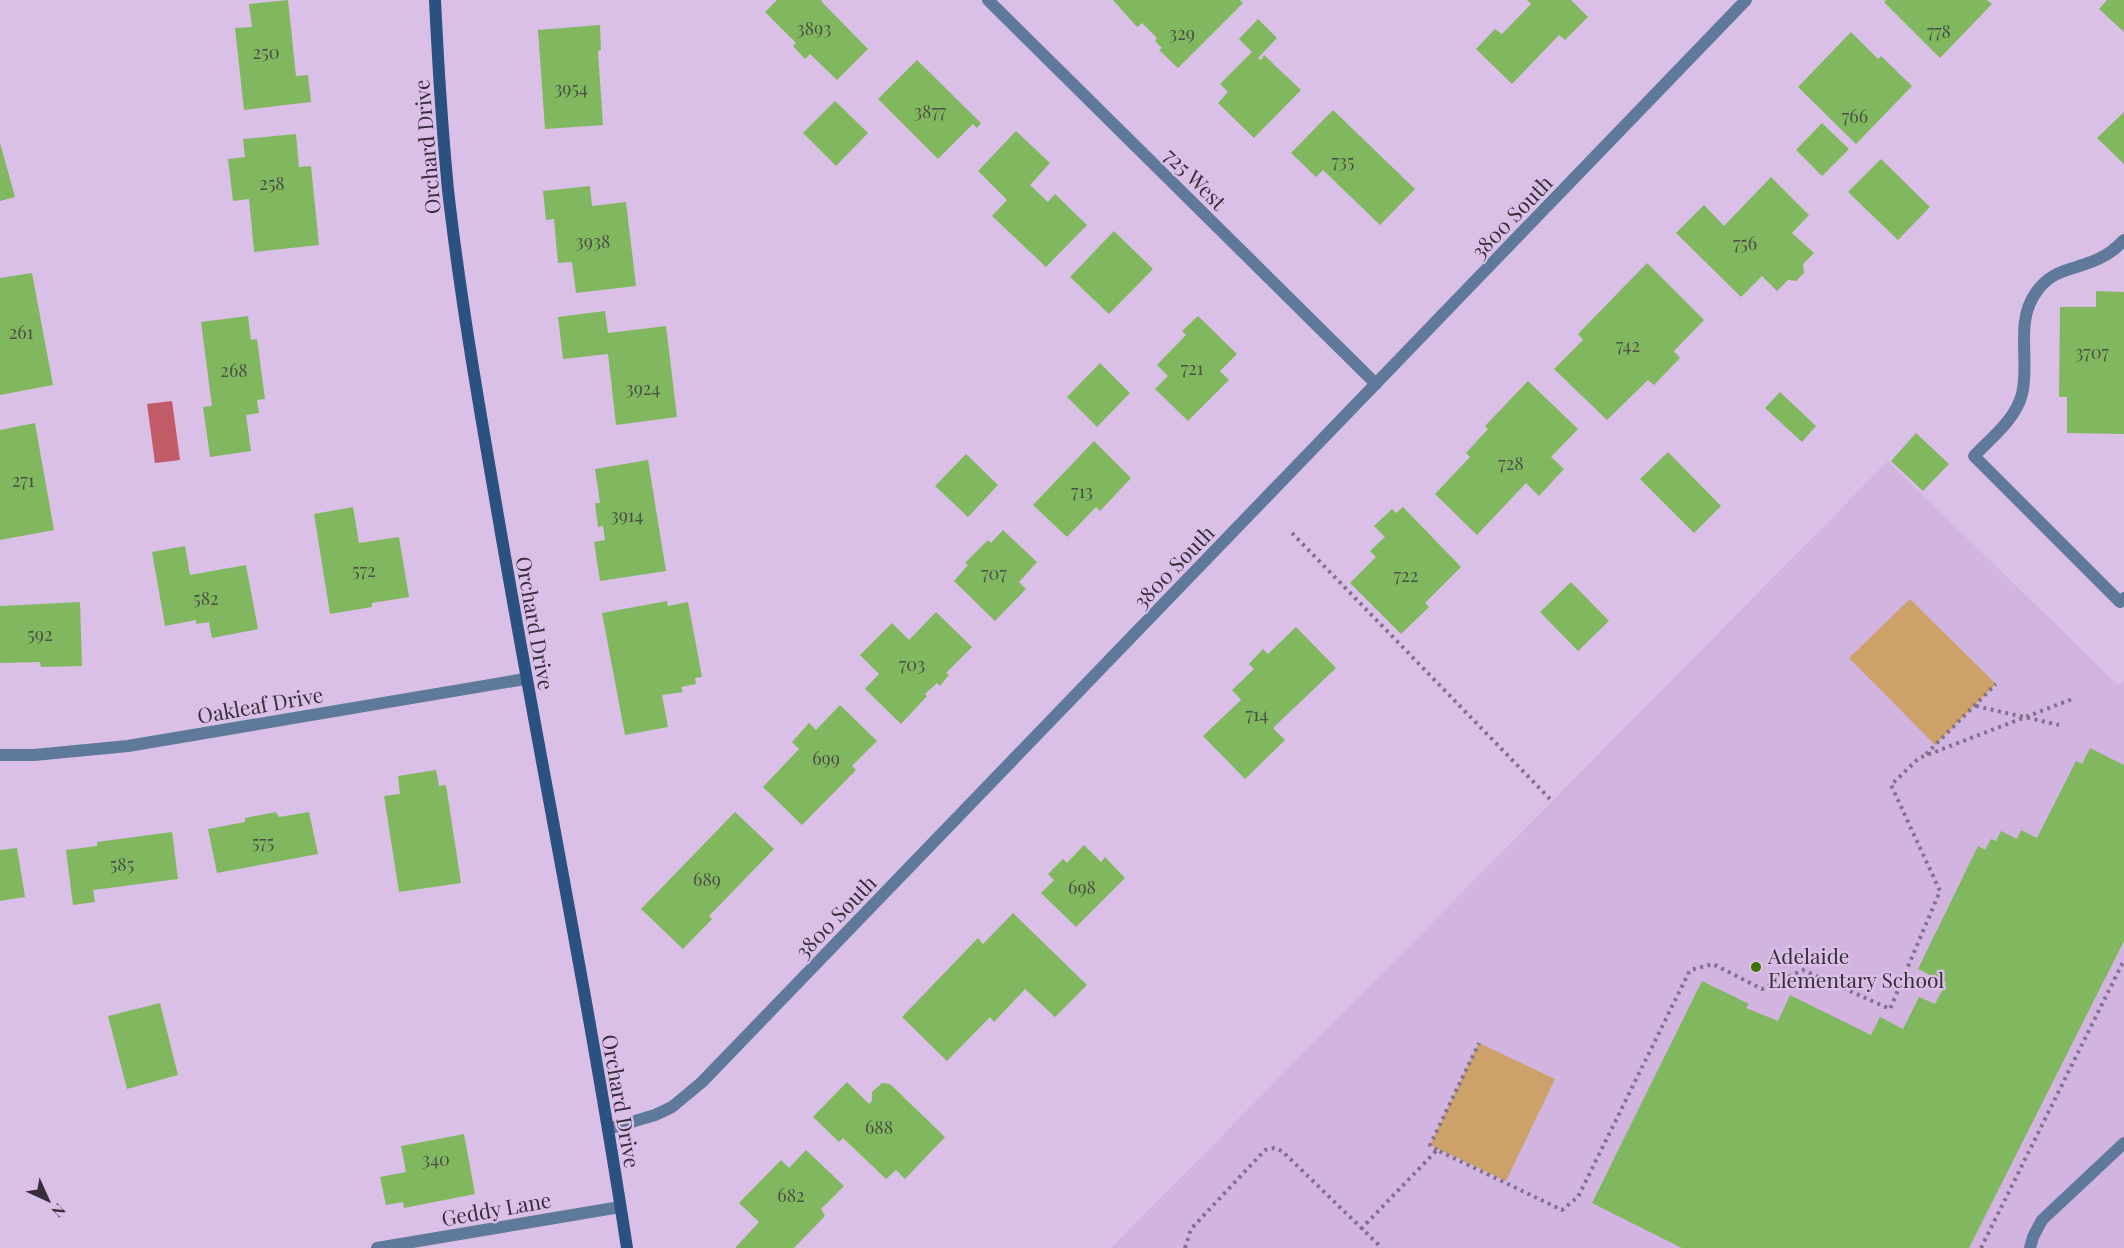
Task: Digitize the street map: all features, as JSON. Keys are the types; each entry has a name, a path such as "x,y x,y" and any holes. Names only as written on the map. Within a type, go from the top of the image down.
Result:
{"main road":[{"name":"Orchard Drive","path":"435,0 448,190 461,291 525,679 608,1129 627,1248"}],"street":[{"name":"725 West","path":"988,0 1376,384"},
{"name":"3800 South","path":"608,1129 655,1115 672,1107 702,1082 1746,0"},
{"path":"2124,240 2102,258 2056,273 2035,292 2026,318 2023,393 2011,417 1974,456 2120,602 2124,598"},
{"name":"Oakleaf Drive","path":"0,755 46,754 128,746 525,679"},
{"path":"2030,1248 2042,1220 2124,1143"},
{"name":"Geddy Lane","path":"377,1248 620,1207"}],"path":[{"path":"1292,533 1551,800"},
{"path":"1924,757 1996,684"},
{"path":"1479,1043 1430,1145 1562,1210 1578,1197 1690,970 1713,963 1762,989 1803,970 1890,1009 1940,891 1891,785 1919,758 2075,698"},
{"path":"1975,706 2028,716 2059,725"},
{"path":"1981,1248 2124,960"},
{"path":"1185,1248 1191,1229 1265,1150 1274,1148 1282,1151 1382,1248"},
{"path":"1361,1229 1437,1150"}],"shaded area":[{"path":"172,401 180,460 155,463 147,404"},
{"name":"Adelaide Elementary School","path":"1888,461 2118,685 2124,680 2124,1248 1111,1248"},
{"path":"1910,599 1996,684 1935,745 1849,658"},
{"path":"1479,1043 1555,1079 1506,1181 1430,1145"}],"building":[{"path":"288,0 296,76 308,75 311,102 244,110 235,28 252,27 249,4"},
{"path":"777,0 823,0 821,1 868,49 837,80 810,54 805,59 793,46 796,43 765,12"},
{"path":"1113,0 1240,0 1243,3 1178,68 1159,50 1162,48 1155,41 1157,38 1142,23 1137,27"},
{"path":"1527,0 1571,0 1588,17 1565,40 1559,35 1512,84 1476,49 1495,29 1502,34 1531,4"},
{"path":"1886,0 1987,0 1992,4 1940,58 1884,2"},
{"path":"2107,0 2124,0 2124,32 2099,9"},
{"path":"1258,19 1277,38 1258,58 1261,60 1264,55 1301,90 1254,138 1218,103 1228,92 1220,84 1252,52 1239,39"},
{"path":"600,25 601,50 598,51 603,125 545,129 538,30"},
{"path":"1851,32 1878,59 1881,56 1912,86 1856,144 1798,87"},
{"path":"917,60 981,123 977,128 973,124 938,159 878,99"},
{"path":"835,101 868,133 836,166 803,133"},
{"path":"1333,110 1415,189 1380,225 1323,170 1316,177 1291,153"},
{"path":"2124,112 2124,164 2097,138"},
{"path":"1822,123 1849,149 1822,176 1796,150"},
{"path":"1016,131 1050,163 1030,185 1048,202 1055,194 1087,225 1046,267 992,216 1007,200 978,171"},
{"path":"296,134 299,167 311,166 319,245 254,252 249,199 233,201 228,159 245,157 243,139"},
{"path":"0,143 15,197 0,201"},
{"path":"1881,159 1930,207 1898,240 1848,192"},
{"path":"1771,177 1809,215 1792,233 1814,253 1803,264 1804,273 1796,281 1788,280 1777,291 1762,276 1741,297 1676,233 1704,205 1724,226"},
{"path":"590,186 592,206 626,202 636,286 576,293 572,262 558,263 554,219 546,220 543,191"},
{"path":"1114,231 1153,269 1109,314 1070,277"},
{"path":"1647,263 1704,320 1674,351 1680,358 1654,385 1648,380 1607,420 1554,369 1583,340 1578,334"},
{"path":"32,273 53,385 0,395 0,278"},
{"path":"2096,291 2124,292 2124,434 2067,433 2067,397 2059,397 2060,307 2096,307"},
{"path":"605,311 608,333 666,326 677,417 616,425 608,354 563,359 558,317"},
{"path":"248,316 251,340 257,339 265,399 257,400 259,413 246,415 251,451 210,457 203,407 212,406 201,322"},
{"path":"1198,316 1237,354 1220,371 1229,380 1188,421 1155,389 1168,376 1157,365 1186,335 1182,331"},
{"path":"1100,363 1130,393 1097,427 1067,397"},
{"path":"1528,381 1578,429 1551,457 1564,469 1539,496 1526,483 1477,535 1435,494 1470,457 1466,453 1488,429 1485,426"},
{"path":"1780,392 1816,426 1802,442 1765,408"},
{"path":"35,423 54,530 0,540 0,430"},
{"path":"1916,433 1949,464 1923,491 1891,461"},
{"path":"1094,441 1131,478 1100,511 1096,507 1067,537 1033,505"},
{"path":"1668,452 1721,506 1694,533 1640,479"},
{"path":"966,454 998,485 968,517 935,486"},
{"path":"648,460 666,571 600,581 594,542 605,540 603,526 598,527 595,503 600,503 595,469"},
{"path":"353,507 359,543 399,537 409,597 372,603 372,607 330,614 314,514"},
{"path":"1403,507 1461,567 1425,603 1429,607 1401,634 1350,583 1376,557 1370,551 1385,537 1374,526 1392,509 1396,513"},
{"path":"1003,530 1037,562 1019,582 1026,589 995,621 954,581 968,565 965,563 988,540 991,543"},
{"path":"185,546 190,575 246,565 258,629 212,638 209,622 196,624 196,620 165,626 152,552"},
{"path":"1571,582 1609,621 1578,651 1540,612"},
{"path":"667,601 668,606 688,602 702,677 695,678 696,684 681,687 683,692 662,695 668,727 625,735 602,613"},
{"path":"80,602 82,666 41,667 40,662 0,663 0,606"},
{"path":"936,612 972,647 946,673 949,675 940,686 937,683 925,694 927,696 901,724 865,689 879,674 860,655 892,623 909,640"},
{"path":"1296,627 1336,668 1273,728 1285,740 1245,779 1203,736 1241,700 1232,690 1254,669 1249,664 1263,649 1268,654"},
{"path":"840,705 877,741 852,766 856,770 802,825 763,787 799,749 792,742 809,723 816,730"},
{"path":"2090,748 2124,765 2124,941 1969,1248 1682,1248 1592,1203 1702,981 1749,1004 1746,1008 1778,1021 1790,995 1871,1035 1880,1017 1903,1029 1919,997 1935,1004 1946,983 1918,969 1978,846 1985,850 1991,839 1996,841 2001,831 2017,839 2021,830 2037,838 2076,761 2082,764"},
{"path":"436,770 439,786 446,785 461,883 399,892 384,796 400,794 398,776"},
{"path":"276,812 279,817 309,812 318,854 217,873 208,829 245,822 245,818"},
{"path":"735,812 774,849 709,916 712,919 683,949 641,909"},
{"path":"172,832 178,879 93,890 95,902 73,905 66,850 97,846 97,842"},
{"path":"1084,845 1101,862 1105,857 1125,878 1076,927 1041,893 1054,880 1048,874 1063,859 1067,863"},
{"path":"17,848 25,897 0,901 0,850"},
{"path":"1013,913 1087,985 1055,1017 1025,989 994,1022 990,1017 947,1061 902,1017 978,938 983,944"},
{"path":"160,1003 178,1075 127,1089 108,1016"},
{"path":"847,1082 869,1104 872,1101 872,1092 882,1083 890,1084 945,1137 905,1179 896,1170 886,1179 843,1138 839,1142 813,1117"},
{"path":"464,1134 475,1194 404,1208 403,1202 386,1205 380,1177 406,1172 401,1146"},
{"path":"806,1150 844,1186 821,1209 825,1216 794,1248 735,1248 759,1222 739,1203 781,1160 789,1168"}],"place":[{"name":"Adelaide Elementary School","path":"1756,967"}]}
